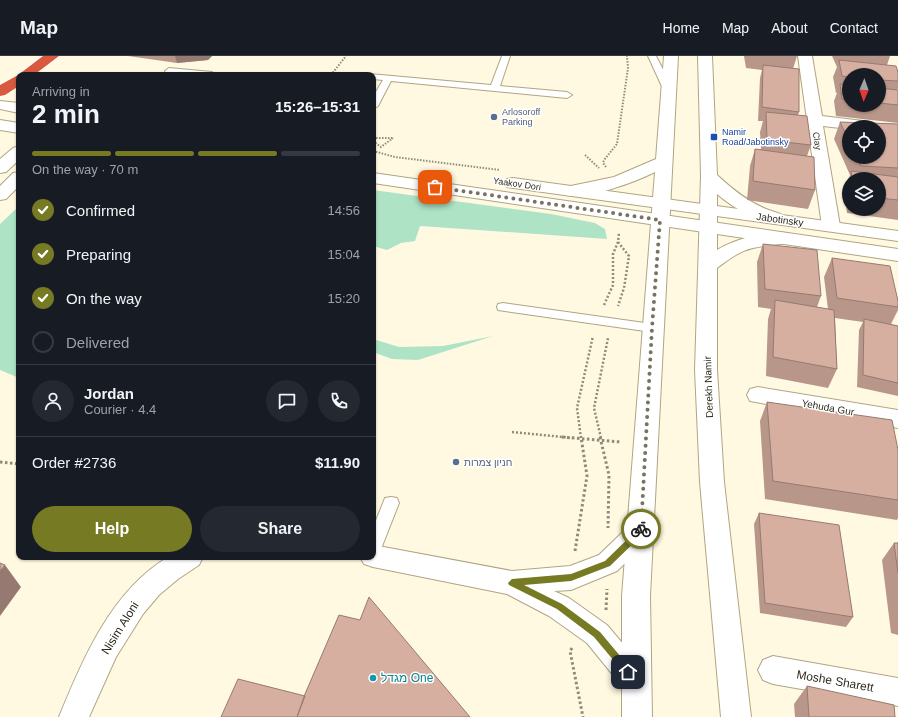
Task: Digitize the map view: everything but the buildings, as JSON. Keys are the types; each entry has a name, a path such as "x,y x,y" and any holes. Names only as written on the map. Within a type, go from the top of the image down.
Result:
{"highway":[{"path":"29,72 52,56"},
{"path":"0,92 16,81"}],"street":[{"path":"637,717 636,596 652,328 670,93 671,56"},
{"name":"Derekh Namir","path":"705,56 709,176 706,370 712,482 736,717"},
{"name":"Clay","path":"805,56 830,226"},
{"path":"814,120 842,124"},
{"path":"0,125 16,128"},
{"path":"0,147 0,154"},
{"path":"0,168 16,154"},
{"path":"572,191 600,187 632,177 664,160"},
{"name":"Yaakov Dori","path":"376,164 572,191 661,212"},
{"path":"709,176 739,203 754,211 779,219"},
{"name":"Yaakov Dori","path":"376,178 661,212"},
{"path":"0,195 16,180"},
{"name":"Jabotinsky","path":"661,212 708,218 779,219 898,236"},
{"name":"Jabotinsky","path":"708,218 784,238 898,254"},
{"path":"708,266 730,250 739,246 758,241 784,238"},
{"name":"Yehuda Gur","path":"758,395 898,419"},
{"path":"376,557 512,583 571,578 608,563 641,531"},
{"name":"Nisim Aloni","path":"74,717 97,665 132,606 153,582 184,560"},
{"path":"512,583 559,607 597,634 636,681"},
{"name":"Moshe Sharett","path":"773,670 898,692"}],"lane":[{"path":"494,88 506,56"},
{"path":"652,56 670,93"},
{"path":"169,71 180,72"},
{"path":"376,76 567,95"},
{"path":"376,100 388,78"},
{"path":"503,307 652,328"},
{"path":"376,541 391,503"}],"path":[{"path":"334,72 346,56"},
{"path":"597,172 607,169 604,160 617,144 628,68 626,56"},
{"path":"376,138 393,138 381,147 376,143"},
{"path":"376,152 395,157 504,171"},
{"path":"571,578 587,476 577,408 597,320 613,285 613,254 618,242 620,228"},
{"path":"604,644 608,563 609,475 594,408 612,322 624,288 629,256 618,242"},
{"path":"512,432 646,445"},
{"path":"0,462 16,464"},
{"path":"583,624 570,651 583,717"}],"green space":[{"path":"376,190 551,214 595,223 605,229 607,239 420,226 415,241 401,243 387,250 376,247"},
{"path":"16,209 16,377 0,370 0,224"},
{"path":"493,336 418,360 392,359 376,353 376,340 399,347 443,346"}],"way so far":[{"path":"435,187 660,220 652,328 641,529"}],"place":[{"name":"Arlosoroff Parking","path":"494,117"},
{"name":"Namir Road/Jabotinsky","path":"714,137"},
{"name":"חניון צמרות","path":"456,462"},
{"name":"מגדל One","path":"373,678"}],"route":[{"path":"628,672 597,634 559,607 512,583 571,578 608,563 641,531 641,529"}]}
